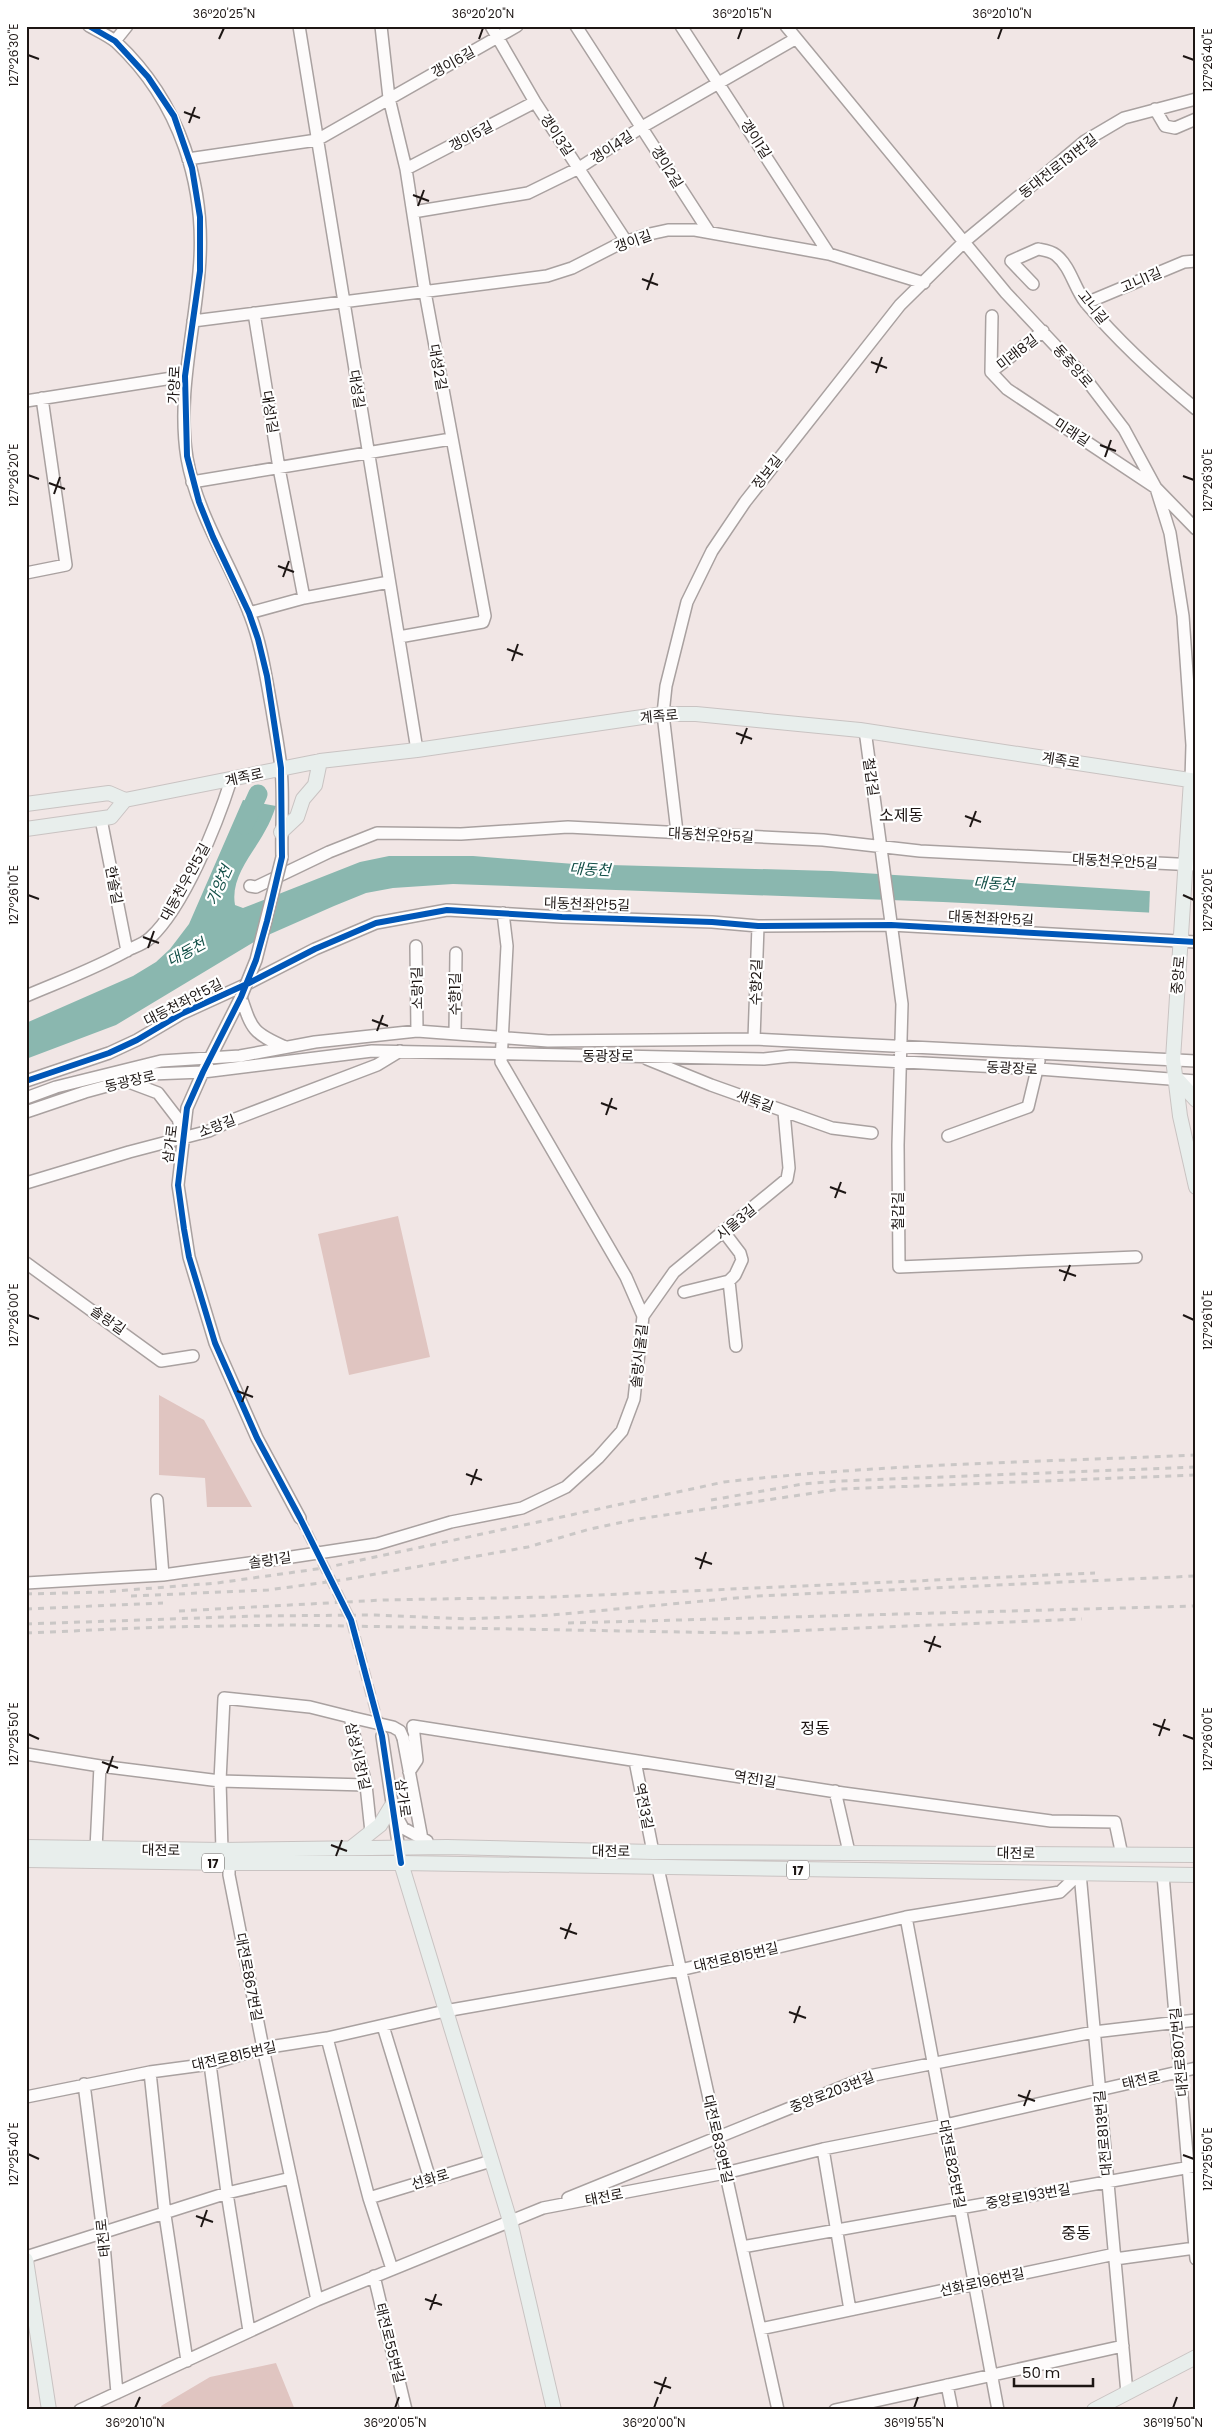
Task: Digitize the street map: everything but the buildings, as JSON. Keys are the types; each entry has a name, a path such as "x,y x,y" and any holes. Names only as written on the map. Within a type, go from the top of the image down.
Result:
{"main road":[{"name":"계족로","path":"26,804 109,793 125,800 320,761 416,750 663,714 696,714 865,730 1193,780"},
{"path":"282,832 297,817 303,799 315,785 320,761"},
{"name":"중앙로","path":"1193,780 1186,939 1174,1020 1173,1059 1177,1079 1177,1096 1196,1187"},
{"path":"26,829 111,817 125,800"},
{"path":"1177,1079 1196,1100"},
{"path":"350,1848 380,1825 391,1807"},
{"name":"대전로","path":"26,1847 222,1850 350,1848 399,1856 447,1847 653,1852 1122,1855 1196,1853"},
{"path":"399,1856 510,2221 554,2410"},
{"name":"대전로","path":"26,1860 229,1864 399,1856 658,1868 1163,1874 1196,1876"},
{"path":"26,2258 49,2410"},
{"path":"1094,2410 1196,2357"}],"street":[{"name":"가양로","path":"89,26 115,41 148,77 174,116 192,168 200,217 200,271 185,376 187,456 192,482 213,537 249,613 258,639 267,676 281,768"},
{"path":"115,41 127,26"},
{"name":"대성길","path":"299,26 416,750"},
{"name":"대성2길","path":"381,26 389,98 406,170 451,439 485,616 483,622 399,638"},
{"name":"갱이3길","path":"491,26 535,102 626,241"},
{"name":"갱이6길","path":"317,140 518,26"},
{"name":"갱이2길","path":"576,26 709,232"},
{"name":"갱이1길","path":"681,26 829,254"},
{"name":"동중앙로","path":"786,26 965,241 1006,294 1082,374 1124,429 1156,488 1170,533 1183,616 1193,780"},
{"name":"갱이4길","path":"413,212 528,193 578,168 642,127 795,38"},
{"name":"동대전로131번길","path":"939,268 965,241 1085,141 1124,118 1196,98"},
{"name":"갱이5길","path":"406,170 535,102"},
{"path":"1155,109 1165,126 1176,128 1196,119"},
{"path":"188,160 317,140"},
{"name":"갱이길","path":"342,301 547,276 572,268 626,241 668,230 709,232 829,254 924,283"},
{"name":"고니길","path":"1033,284 1011,260 1038,249 1054,254 1068,268 1078,292 1086,303 1158,378 1196,409"},
{"name":"고니1길","path":"1086,303 1184,262 1196,261"},
{"name":"정보길","path":"677,832 663,714 666,686 688,602 722,534 758,484 900,305 939,268"},
{"path":"193,321 342,301"},
{"name":"대성1길","path":"254,313 279,468 304,598"},
{"path":"991,372 992,316"},
{"name":"미래8길","path":"991,372 1043,331"},
{"name":"미래길","path":"991,372 1007,390 1156,488 1196,529"},
{"path":"26,401 185,376"},
{"path":"26,573 66,566 42,398"},
{"path":"192,482 451,439"},
{"path":"249,613 304,598 389,582"},
{"name":"철갑길","path":"865,730 902,1004 898,1146 899,1267 1136,1257"},
{"name":"삼가로","path":"281,768 282,857 258,952 241,997 202,1072 188,1108 178,1185 189,1257 215,1343 257,1438 300,1518"},
{"name":"대동천우안5길","path":"26,996 149,939 164,922 192,876 221,812 232,780"},
{"name":"한솔길","path":"101,819 126,951"},
{"name":"대동천우안5길","path":"250,886 256,886 329,852 377,833 460,834 568,828 822,840 881,850 1188,866"},
{"name":"대동천좌안5길","path":"26,1081 108,1053 181,1014 249,984 315,949 376,923 448,910 562,917 712,922 758,926 890,921 1186,939"},
{"name":"솔랑시울길","path":"377,1544 451,1522 522,1508 566,1487 598,1458 622,1431 634,1399 643,1316 621,1269 501,1062 507,946 504,913"},
{"name":"수향2길","path":"754,1039 758,926"},
{"name":"소랑1길","path":"416,946 417,1031"},
{"name":"수향1길","path":"455,1034 456,953"},
{"path":"241,997 249,1020 260,1036 286,1047"},
{"name":"동광장로","path":"26,1098 56,1087 161,1060 240,1056 286,1047 417,1031 548,1041 754,1039 1196,1061"},
{"name":"동광장로","path":"26,1112 151,1074 202,1072 372,1050 501,1053 526,1056 764,1059 791,1056 1039,1069 1196,1081"},
{"name":"소랑길","path":"26,1183 209,1131 230,1121 377,1065 400,1051"},
{"path":"948,1136 1028,1107 1039,1069 1040,1052"},
{"name":"새둑길","path":"641,1056 784,1112 832,1128 872,1133"},
{"path":"126,1081 158,1092 178,1120 183,1137"},
{"name":"시울3길","path":"643,1316 674,1272 787,1179 789,1168 784,1112"},
{"path":"684,1292 729,1281 735,1275 742,1260 740,1253 724,1232"},
{"name":"솔랑길","path":"26,1263 161,1361 193,1356"},
{"path":"729,1281 736,1346"},
{"path":"157,1500 163,1575"},
{"name":"솔랑1길","path":"26,1583 163,1575 377,1544"},
{"name":"삼성시장1길","path":"220,1781 224,1698 310,1707 350,1717 366,1785 371,1832"},
{"path":"350,1717 393,1727 400,1731 403,1738 422,1839"},
{"name":"역전1길","path":"409,1772 418,1760 413,1726 836,1792 1051,1821 1115,1822 1122,1855"},
{"name":"삼가로","path":"382,1736 399,1856"},
{"path":"26,1754 100,1766 220,1781 366,1785"},
{"name":"역전3길","path":"635,1761 653,1852"},
{"path":"96,1849 100,1766"},
{"path":"220,1781 222,1850"},
{"path":"836,1792 849,1852"},
{"name":"삼가로","path":"391,1807 403,1828 422,1839 447,1847"},
{"name":"대전로867번길","path":"229,1864 229,1875 263,2048 317,2300"},
{"name":"대전로839번길","path":"658,1868 778,2410"},
{"name":"대전로815번길","path":"26,2097 150,2072 210,2064 263,2048 327,2038 445,2011 680,1970 906,1918 1060,1892 1080,1873"},
{"name":"대전로813번길","path":"1080,1873 1127,2393"},
{"name":"대전로807번길","path":"1163,1874 1192,2167 1195,2253"},
{"name":"대전로825번길","path":"906,1918 998,2410"},
{"name":"중앙로203번길","path":"543,2208 869,2076 1094,2032 1196,2020"},
{"path":"383,2026 430,2179"},
{"path":"327,2038 369,2198 392,2268"},
{"path":"210,2064 227,2194 249,2331"},
{"name":"태전로","path":"80,2410 317,2300 543,2208 725,2173 823,2149 945,2126 1196,2068"},
{"path":"150,2072 164,2215 186,2360"},
{"name":"태전로","path":"84,2084 103,2233 117,2393"},
{"path":"823,2149 850,2310"},
{"name":"선화로","path":"369,2198 491,2161"},
{"name":"중앙로193번길","path":"742,2247 1192,2167"},
{"path":"26,2258 227,2194 291,2178"},
{"name":"선화로196번길","path":"760,2329 1115,2256 1195,2253"},
{"name":"태전로55번길","path":"374,2276 406,2410"},
{"path":"835,2410 1123,2346"},
{"path":"947,2385 952,2410"}],"shaded area":[{"path":"398,1216 430,1357 349,1375 318,1234"},
{"path":"159,1395 204,1420 252,1507 207,1507 205,1478 159,1475"},
{"path":"276,2363 295,2410 163,2410 161,2406 210,2377"}],"water":[{"name":"대동천","path":"243,800 276,806 260,840 239,875 234,895 235,905 243,908 360,862 389,856 473,856 574,864 831,871 1179,893 1196,915 943,902 453,884 393,888 366,893 259,939 116,1025 26,1059 26,1023 133,976 156,962 170,949 189,924"}],"pier":[{"path":"1150,889 1196,892 1196,917 1149,915"}],"waterway":[{"name":"가양천","path":"244,825 258,794"}],"tunnel":[{"path":"300,1518 351,1620 381,1733"}],"railway":[{"path":"26,1594 103,1592 217,1583 324,1568 724,1482 901,1467 1196,1455"},
{"path":"711,1500 803,1484 840,1481 1196,1467"},
{"path":"131,1596 268,1590 342,1580 528,1547 590,1529 638,1519 841,1489 1196,1475"},
{"path":"179,1611 383,1600 552,1597 1095,1573"},
{"path":"26,1624 255,1616 375,1615 467,1619 552,1615 758,1596 1196,1576"},
{"path":"26,1609 163,1603"},
{"path":"568,1623 1196,1606"},
{"path":"26,1633 162,1627 289,1625 738,1633 1082,1619"}],"cycle path":[{"path":"89,26 115,41 148,77 174,116 192,168 200,217 200,271 185,376 187,456 199,502 213,537 249,613 258,639 267,676 281,768 282,857 267,921 256,960 241,997 187,1108 178,1185 184,1229 189,1257 215,1343 257,1438 351,1620 382,1736 401,1863"},
{"path":"26,1081 109,1053 137,1040 181,1014 249,983 315,949 376,923 447,910 562,917 712,922 758,926 891,925 1196,942"}],"district":[{"name":"소제동","path":"901,815"},
{"name":"정동","path":"815,1728"},
{"name":"중동","path":"1076,2233"}]}
